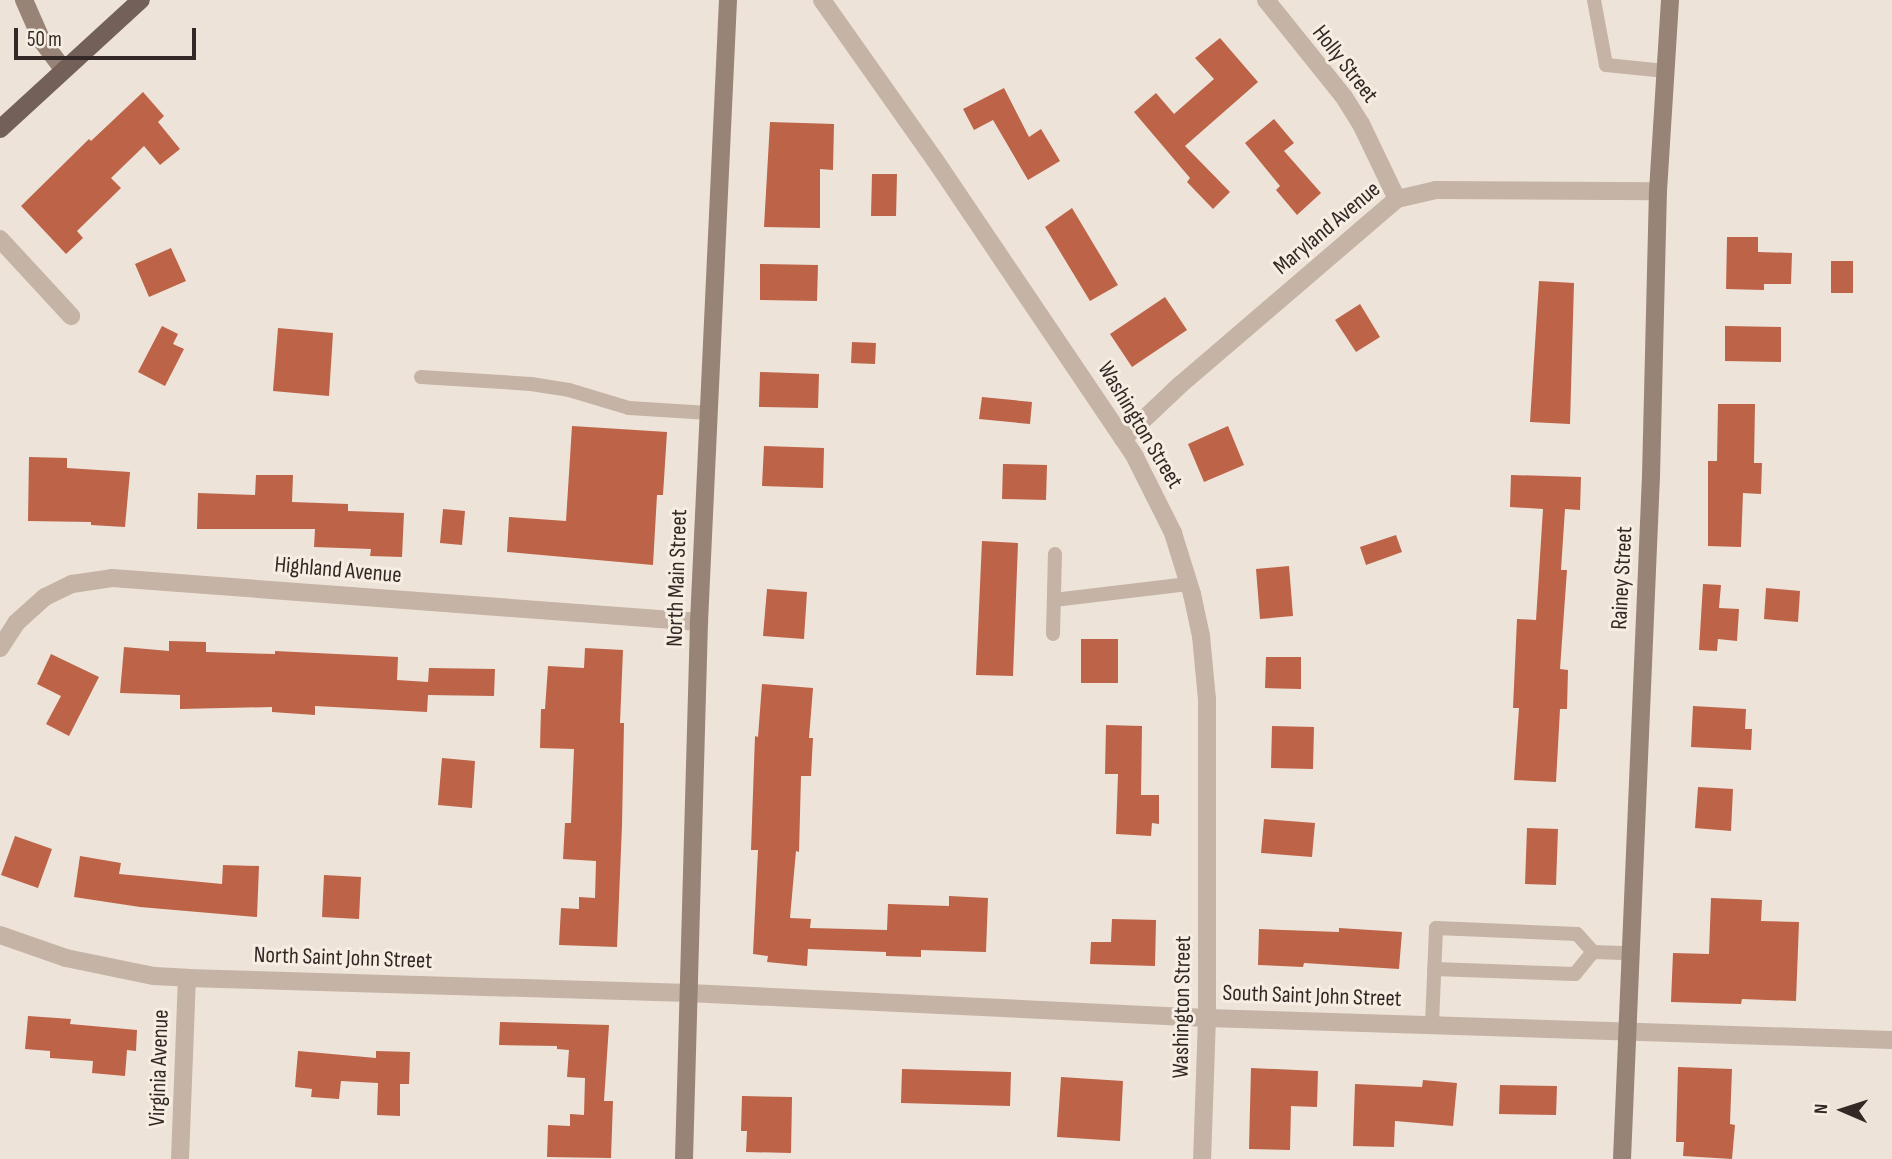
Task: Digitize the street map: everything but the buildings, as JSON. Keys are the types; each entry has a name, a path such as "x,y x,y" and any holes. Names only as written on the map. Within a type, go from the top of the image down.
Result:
{"main road":[{"path":"0,129 141,0"}],"street":[{"path":"24,0 42,41 64,70"},
{"name":"North Main Street","path":"684,1159 699,622 728,0"},
{"name":"Washington Street","path":"821,0 935,160 1123,439 1156,494 1172,533 1201,636 1208,699 1207,1018 1202,1159"},
{"name":"Holly Street","path":"1266,0 1344,97 1361,124 1396,199"},
{"name":"Rainey Street","path":"1622,1159 1651,476 1658,191 1670,0"},
{"name":"Maryland Avenue","path":"1123,439 1180,384 1396,199 1435,190 1658,191"},
{"path":"0,239 71,316"},
{"name":"Highland Avenue","path":"0,648 16,623 45,597 72,584 112,578 699,622"},
{"name":"North Saint John Street","path":"0,935 66,958 155,976 689,993"},
{"name":"Virginia Avenue","path":"180,1159 187,978"},
{"name":"South Saint John Street","path":"689,993 1207,1018 1892,1040"}],"lane":[{"path":"1594,0 1606,65 1666,71"},
{"path":"421,377 531,384 569,390 629,408 709,413"},
{"path":"1053,634 1055,554"},
{"path":"1054,600 1188,584"},
{"path":"1432,1024 1436,928 1577,934 1594,952 1630,953"},
{"path":"1434,970 1574,974 1594,952"}]}
